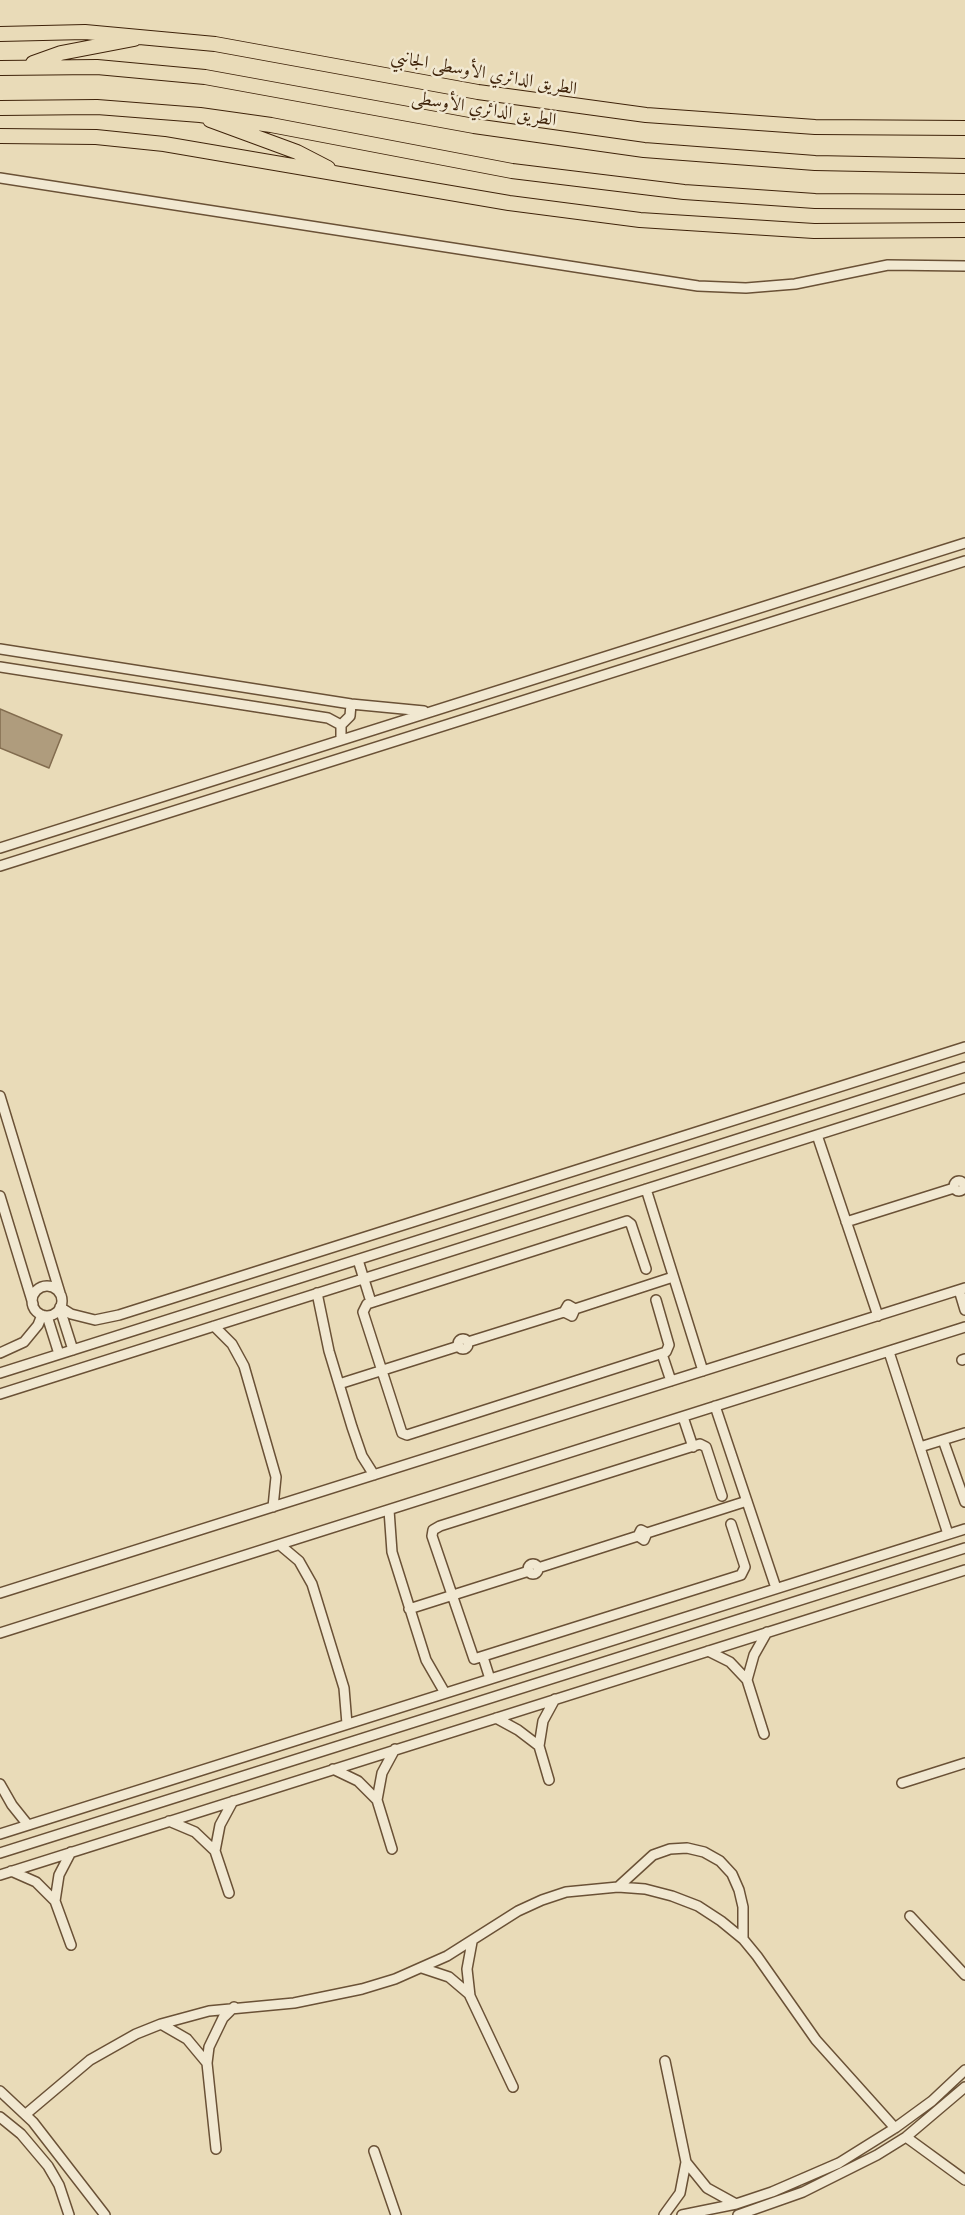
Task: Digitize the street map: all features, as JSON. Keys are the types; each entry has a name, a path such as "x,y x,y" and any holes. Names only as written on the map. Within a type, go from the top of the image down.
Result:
{"highway":[{"name":"الطريق الدائري الأوسطى الجانبي","path":"0,34 65,32 145,36 250,49 489,94 646,115 815,127 965,128"},
{"path":"26,66 61,53 145,36"},
{"name":"الطريق الدائري الأوسطى","path":"0,68 97,67 205,77 484,128 644,150 815,163 965,166"},
{"path":"0,108 97,107 200,115 271,125 469,164 598,183 771,198 965,202"},
{"path":"200,115 233,131 297,152 336,173"},
{"path":"0,136 63,135 130,140 509,203 640,220 814,231 965,230"}],"street":[{"path":"0,178 698,286 746,288 795,284 888,265 965,266"},
{"path":"0,848 965,543"},
{"path":"0,866 965,561"},
{"path":"0,649 351,704 406,711 436,710"},
{"path":"604,657 609,674"},
{"path":"0,667 328,718 340,725"},
{"path":"340,725 350,716 351,704"},
{"path":"340,725 341,740"},
{"path":"90,819 95,836"},
{"path":"60,1308 88,1319 118,1315 965,1047"},
{"path":"0,1373 965,1067"},
{"path":"0,1394 965,1089"},
{"path":"0,1096 60,1293 60,1308 72,1350"},
{"path":"817,1135 878,1316"},
{"path":"733,1141 739,1160"},
{"path":"846,1222 961,1185"},
{"path":"646,1189 703,1371"},
{"path":"0,1196 33,1304 44,1315 59,1354"},
{"path":"646,1269 631,1224 627,1221 371,1302 364,1306 363,1312 405,1435 662,1354 670,1347 656,1300"},
{"path":"358,1260 371,1302"},
{"path":"339,1384 564,1312 572,1316 575,1308 674,1277"},
{"path":"33,1304 35,1294 42,1287 52,1287 60,1293"},
{"path":"0,1593 962,1289 965,1310"},
{"path":"317,1293 323,1329 339,1384 362,1456 374,1475"},
{"path":"0,1353 24,1342 44,1315 60,1308"},
{"path":"214,1326 232,1344 244,1366 275,1470 276,1492 273,1507"},
{"path":"0,1633 965,1327"},
{"path":"889,1352 948,1534"},
{"path":"662,1354 671,1382"},
{"path":"715,1406 776,1588"},
{"path":"683,1417 693,1447"},
{"path":"920,1447 965,1433"},
{"path":"943,1440 965,1502"},
{"path":"722,1496 703,1444 436,1528 432,1536 471,1656 474,1659 741,1575 745,1570 731,1524"},
{"path":"409,1609 747,1501"},
{"path":"389,1510 390,1545 409,1609 430,1672 445,1693"},
{"path":"0,1834 965,1528"},
{"path":"279,1545 299,1561 312,1584 344,1688 347,1724"},
{"path":"0,1853 965,1548"},
{"path":"0,1875 965,1570"},
{"path":"747,1680 754,1655 767,1632"},
{"path":"708,1651 730,1662 747,1680 764,1734"},
{"path":"483,1656 490,1679"},
{"path":"549,1780 539,1746 543,1721 555,1699"},
{"path":"495,1718 518,1730 539,1746"},
{"path":"392,1849 377,1800 382,1773 395,1749"},
{"path":"902,1783 965,1764"},
{"path":"333,1769 357,1780 377,1800"},
{"path":"0,1784 12,1805 28,1825"},
{"path":"104,1801 101,1805 102,1814 109,1819"},
{"path":"229,1893 216,1851 220,1825 233,1801"},
{"path":"63,1814 68,1815 73,1823 69,1831"},
{"path":"169,1821 195,1832 216,1851"},
{"path":"618,1887 653,1855 670,1849 687,1848 704,1852 726,1868 740,1890 742,1939"},
{"path":"70,1946 56,1901 59,1875 71,1852"},
{"path":"11,1871 36,1882 56,1901"},
{"path":"21,2134 30,2118 90,2060 120,2042 161,2024 234,2007 331,1997 373,1986 422,1968 472,1942 518,1911 542,1900 566,1892 618,1887 645,1889 689,1903 722,1921 757,1956 816,2040 895,2128"},
{"path":"910,1916 965,1975"},
{"path":"472,1942 466,1969 470,1996 513,2087"},
{"path":"422,1968 449,1977 470,1996"},
{"path":"216,2149 207,2063 214,2032 234,2007"},
{"path":"161,2024 188,2039 207,2063"},
{"path":"664,2215 680,2193 686,2162 665,2061"},
{"path":"681,2215 736,2204 772,2192 828,2168 895,2128 932,2101 965,2070"},
{"path":"739,2215 775,2204 834,2178 906,2137 965,2087"},
{"path":"0,2091 30,2118 105,2215"},
{"path":"0,2117 21,2134 48,2166 69,2215"},
{"path":"906,2137 965,2180"},
{"path":"374,2151 396,2215"},
{"path":"686,2162 707,2188 736,2204"}],"shaded area":[{"path":"0,709 62,735 49,768 0,748"}]}
